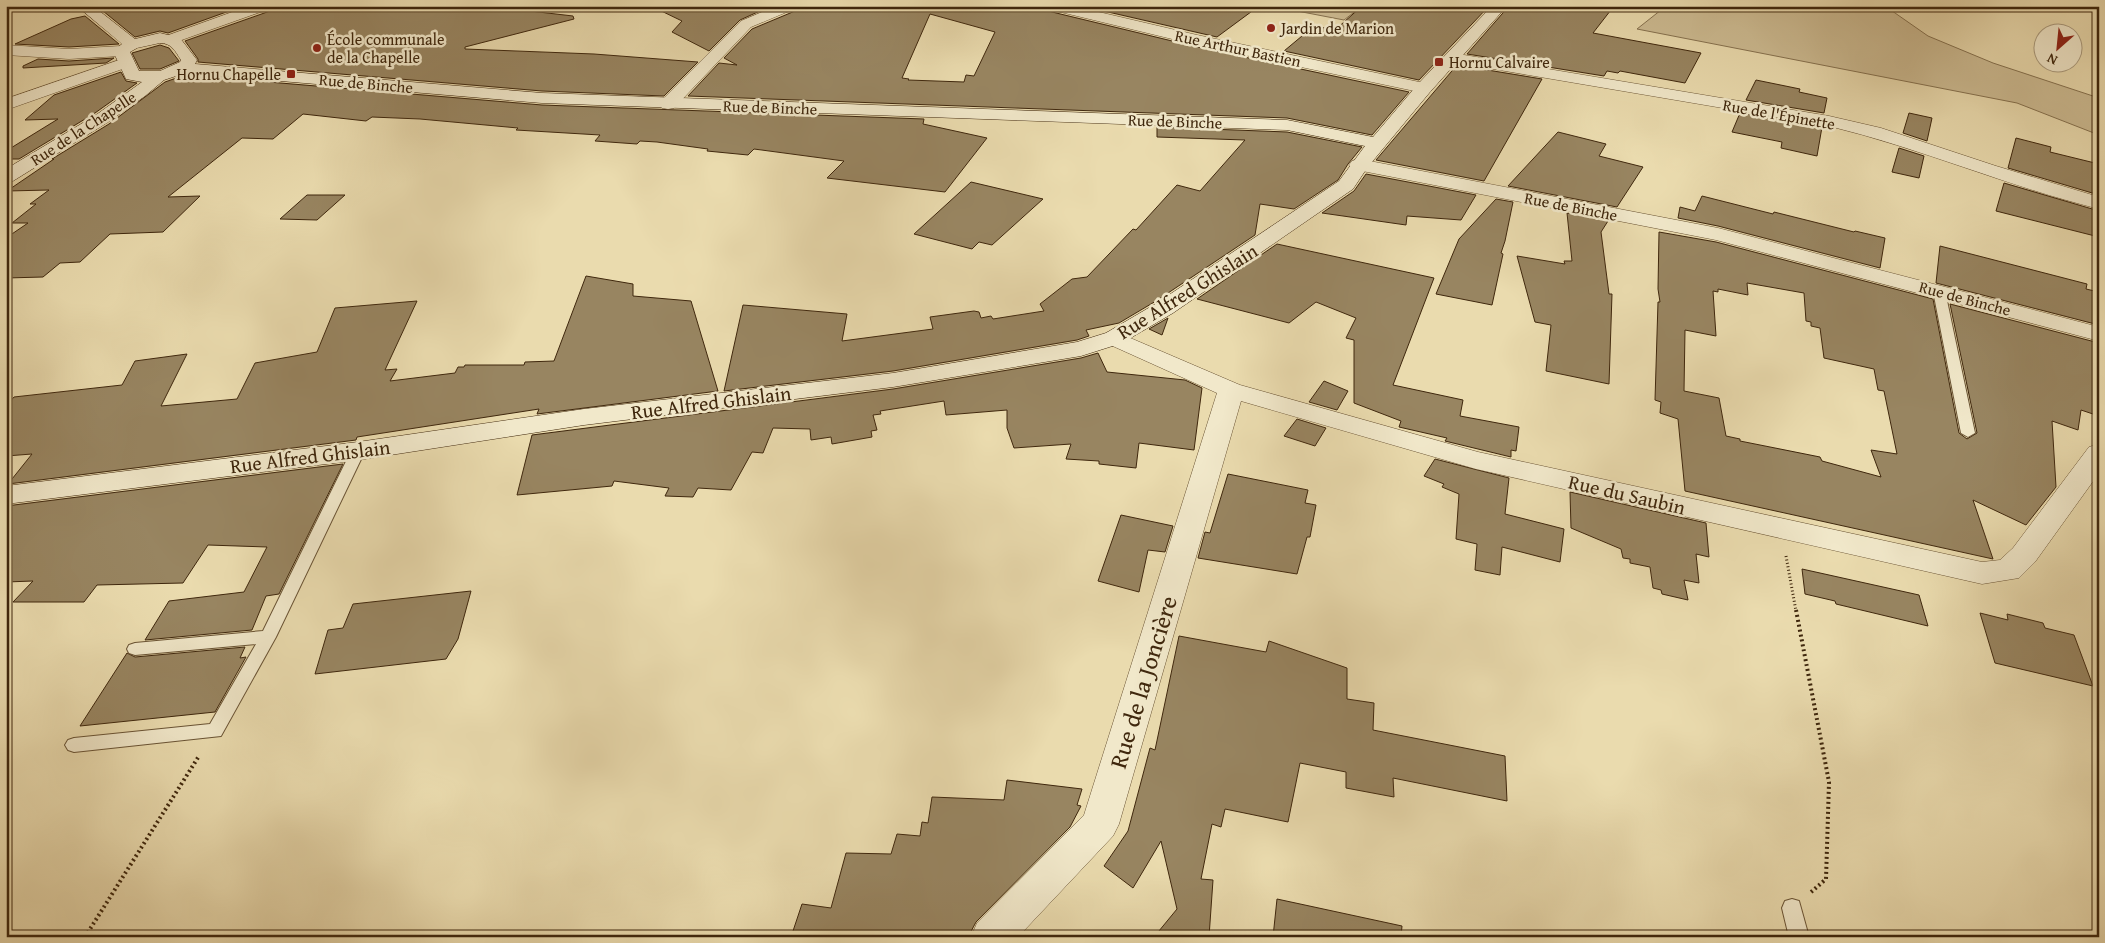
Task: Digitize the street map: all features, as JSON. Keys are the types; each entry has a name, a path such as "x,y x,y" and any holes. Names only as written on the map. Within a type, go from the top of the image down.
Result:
{"street":[{"path":"84,6 127,58 136,76 156,76 183,68 189,60 178,42 171,39"},
{"path":"6,105 92,76 127,58 153,39 171,39 264,6"},
{"path":"668,104 746,24 789,6"},
{"name":"Rue Arthur Bastien","path":"1054,6 1197,40 1424,88"},
{"path":"1360,165 1424,88 1500,6"},
{"path":"6,50 127,58"},
{"name":"Rue de l'Épinette","path":"1452,58 1829,122 1875,132 1989,170 2099,203"},
{"name":"Rue de Binche","path":"183,68 504,95 668,104 1287,125 1378,143"},
{"name":"Rue de la Chapelle","path":"6,177 128,101 156,76"},
{"name":"Rue de Binche","path":"1360,165 1718,234 2099,334"},
{"name":"Rue Alfred Ghislain","path":"6,495 358,451 584,417 893,380 1081,349 1114,338 1165,308 1328,199 1346,185 1360,165"},
{"name":"Rue du Saubin","path":"1114,338 1231,390 1476,460 1982,573 2008,570 2024,555 2099,452"},
{"name":"Rue de la Joncière","path":"991,937 1100,824 1231,390"}],"lane":[{"path":"1939,291 1968,433"},
{"path":"74,745 215,731 268,638 358,451"},
{"path":"135,649 268,638"},
{"path":"1792,908 1799,937"}],"path":[{"path":"1780,528 1829,782 1826,879 1792,908"},
{"path":"84,937 215,731"}],"shaded area":[{"path":"1271,6 1362,6 1344,20"},
{"path":"1666,6 1885,6 1928,36 1993,63 2099,98 2099,135 2017,103 1637,29"}],"building":[{"path":"125,6 243,6 168,33 160,31 135,37 103,11"},
{"path":"273,6 487,6 573,16 574,19 465,47 465,49 594,54 698,62 664,96 542,91 198,62 198,59 185,41 270,11"},
{"path":"651,6 771,6 740,20 709,51 672,32 682,21"},
{"path":"798,6 1044,6 1048,11 1197,47 1409,92 1372,135 1287,118 688,96 719,63 737,65 724,58 752,29 795,11","holes":["930,14 995,32 974,76 966,75 964,82 908,80 902,78"]},
{"path":"1082,6 1259,6 1217,37"},
{"path":"1362,6 1489,6 1419,80 1284,51 1314,26 1335,30"},
{"path":"1509,6 1614,6 1593,33 1701,53 1685,83 1620,71 1618,73 1607,71 1604,76 1467,54"},
{"path":"85,16 119,44 69,47 15,44 71,19"},
{"path":"160,45 169,48 179,61 160,69 140,69 132,53"},
{"path":"114,58 106,63 23,68 23,66 38,59 69,61"},
{"path":"1457,65 1542,79 1484,181 1376,160"},
{"path":"121,72 126,81 137,83 95,113 19,159 6,159 6,151 58,119 25,120 54,95"},
{"path":"185,75 542,105 924,119 923,124 987,138 945,192 827,178 844,161 754,149 748,155 707,151 708,149 657,142 640,141 637,144 595,141 600,135 516,130 518,128 420,119 372,117 366,121 303,114 273,139 242,138 168,197 200,196 163,232 110,234 80,262 60,263 43,277 6,278 6,238 28,223 12,223 36,204 30,204 49,190 7,191 54,159 52,159 109,124 165,82"},
{"path":"1756,80 1800,89 1799,92 1827,98 1824,113 1746,100"},
{"path":"1740,113 1822,127 1817,156 1781,148 1782,142 1732,132"},
{"path":"1909,113 1932,118 1927,141 1903,133"},
{"path":"1157,127 1287,132 1362,147 1338,180 1294,209 1260,204 1255,235 1156,301 1119,323 1086,330 1089,336 1077,340 893,371 724,391 743,305 847,314 842,341 933,329 930,317 974,311 979,312 981,318 991,316 993,319 1044,311 1040,304 1072,279 1087,277 1133,229 1136,230 1177,185 1200,191 1245,140 1157,137"},
{"path":"1558,132 1606,144 1599,156 1643,167 1617,207 1508,186"},
{"path":"2016,138 2051,147 2050,152 2099,164 2099,195 2008,168"},
{"path":"1899,148 1924,156 1919,178 1892,172"},
{"path":"1366,174 1476,195 1461,220 1407,216 1406,225 1322,213 1354,191"},
{"path":"971,182 1043,199 992,245 979,242 972,249 914,234"},
{"path":"2004,183 2099,211 2099,237 1996,211"},
{"path":"307,195 345,195 317,220 280,219"},
{"path":"1702,196 1773,214 1774,212 1885,238 1880,268 1718,226 1678,218 1680,207 1695,211"},
{"path":"1496,199 1513,202 1501,253 1503,254 1492,305 1436,294 1459,239"},
{"path":"1567,213 1608,221 1601,232 1609,294 1612,294 1609,384 1546,371 1551,325 1535,322 1517,256 1565,264 1564,261 1572,261"},
{"path":"1659,232 1716,242 1933,299 1959,433 1967,439 1977,433 1950,304 2099,343 2099,416 2081,410 2078,430 2052,421 2056,487 2026,525 1973,500 1993,559 1685,491 1678,419 1660,413 1661,402 1655,400 1658,302 1660,302 1658,289","holes":["1747,283 1804,293 1806,321 1811,322 1811,326 1820,328 1824,358 1874,369 1878,390 1884,391 1897,454 1871,450 1881,477 1822,461 1820,457 1740,441 1740,439 1726,436 1719,398 1684,391 1685,330 1716,336 1713,291 1718,292 1718,289 1748,295"]},
{"path":"1277,244 1434,278 1393,385 1463,400 1460,416 1519,427 1516,451 1511,450 1511,457 1445,441 1447,438 1399,427 1401,421 1354,403 1354,340 1346,338 1356,318 1316,302 1289,323 1197,299"},
{"path":"1940,246 2087,284 2086,289 2099,292 2099,325 1936,283"},
{"path":"586,276 633,284 633,296 691,301 718,391 537,414 539,409 357,437 356,440 8,484 32,454 6,456 6,406 14,397 122,385 135,361 187,354 161,406 237,399 255,363 317,352 335,308 417,301 385,370 397,369 390,381 455,373 458,367 464,367 465,365 524,365 525,362 554,361"},
{"path":"1168,318 1162,335 1149,329"},
{"path":"1098,353 1107,372 1185,380 1202,388 1194,450 1139,443 1136,468 1099,464 1099,461 1066,459 1071,444 1014,448 1007,428 1007,410 946,415 944,401 880,411 881,414 873,415 877,430 871,431 872,437 832,444 831,437 811,440 810,429 773,428 763,453 752,452 731,490 698,488 693,497 665,496 669,488 614,481 612,486 517,495 532,435 893,389 1081,358"},
{"path":"1324,381 1348,391 1337,410 1309,402"},
{"path":"1297,419 1326,428 1315,446 1284,436"},
{"path":"1435,459 1509,478 1505,514 1564,529 1560,562 1502,547 1500,575 1475,570 1477,544 1456,539 1459,494 1442,487 1444,484 1424,476"},
{"path":"343,464 279,594 266,596 252,630 145,640 169,601 244,592 267,547 208,545 183,583 97,585 84,602 13,602 33,581 6,582 6,506"},
{"path":"1228,474 1308,490 1305,503 1316,505 1310,537 1307,537 1297,574 1198,558 1205,532 1210,533"},
{"path":"1570,492 1706,523 1709,557 1696,554 1699,583 1684,580 1688,600 1662,594 1661,590 1653,588 1650,567 1630,563 1630,559 1623,558 1621,549 1571,528"},
{"path":"1121,515 1173,526 1165,552 1148,550 1139,592 1098,581"},
{"path":"1802,569 1919,595 1928,626 1836,604 1835,601 1805,594"},
{"path":"471,591 458,639 446,659 315,674 328,630 343,628 353,604"},
{"path":"1980,613 2008,620 2007,614 2043,623 2045,628 2074,635 2093,686 1995,663"},
{"path":"1179,636 1266,652 1269,641 1347,668 1347,699 1374,703 1373,730 1505,756 1507,801 1393,778 1394,797 1346,788 1346,772 1300,763 1288,822 1225,809 1221,827 1212,824 1201,879 1213,880 1209,937 1154,937 1177,909 1161,841 1133,888 1104,866 1128,831 1150,748 1155,750"},
{"path":"245,647 240,658 246,657 215,712 80,726 127,653 135,657"},
{"path":"1007,780 1082,789 1077,805 1081,806 1070,827 976,922 968,937 791,937 802,904 831,908 846,853 891,854 897,834 920,836 922,822 928,823 932,797 1004,800"},
{"path":"1277,899 1402,926 1401,937 1273,937"}],"place":[{"name":"Jardin de Marion","path":"1271,28"},
{"name":"École communale de la Chapelle","path":"317,48"},
{"name":"Hornu Calvaire","path":"1439,62"},
{"name":"Hornu Chapelle","path":"291,74"}]}
